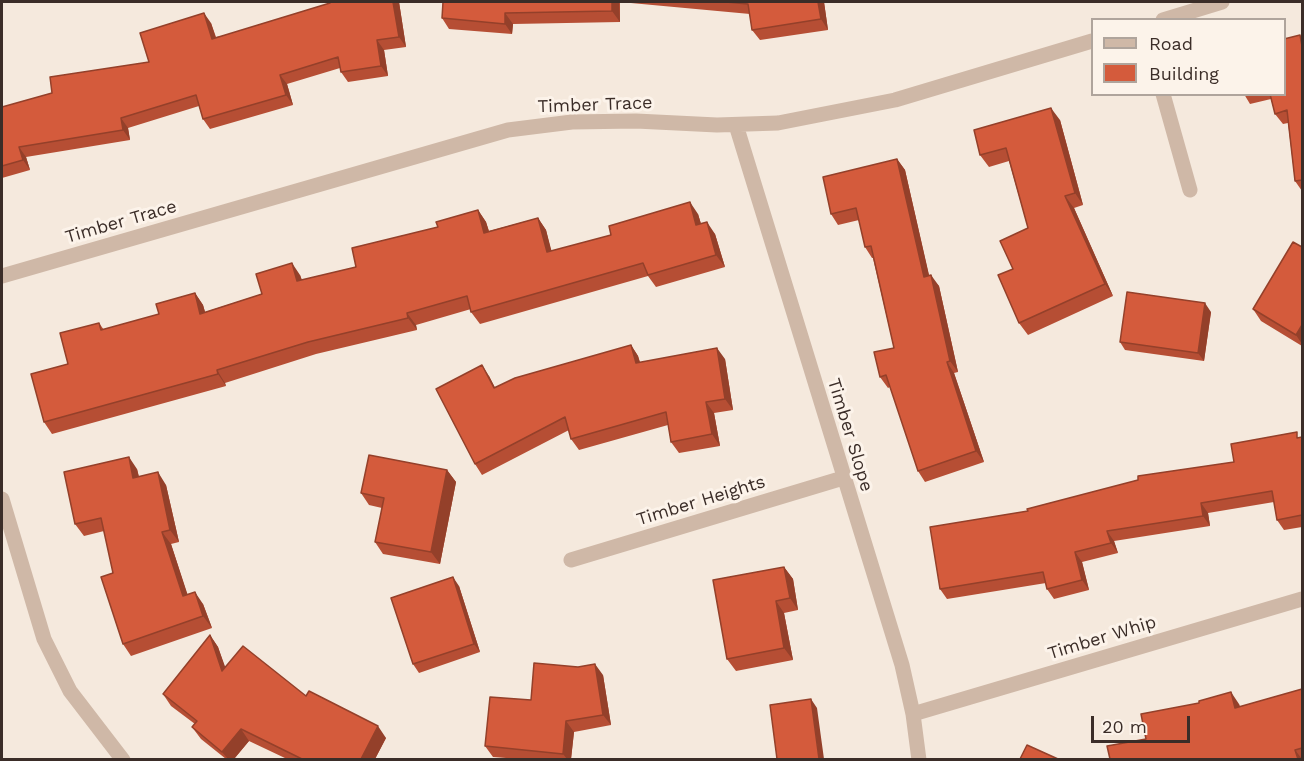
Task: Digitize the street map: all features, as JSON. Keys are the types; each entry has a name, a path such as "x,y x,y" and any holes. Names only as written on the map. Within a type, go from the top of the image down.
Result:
{"street":[{"path":"1169,18 1222,2"},
{"name":"Timber Trace","path":"2,276 508,130 572,122 636,121 736,125 778,123 895,100 1091,40"},
{"path":"1164,96 1190,190"},
{"name":"Timber Slope","path":"736,125 902,665 913,714 919,759"},
{"name":"Timber Heights","path":"571,560 843,478"},
{"path":"2,499 44,639 70,691 123,759"},
{"name":"Timber Whip","path":"913,714 1302,599"}],"building":[{"path":"330,2 393,2 399,37 377,40 381,66 341,72 338,57 280,75 286,95 203,119 196,95 121,118 123,130 19,147 23,160 2,166 2,107 52,93 50,77 149,62 140,33 204,13 212,39"},
{"path":"443,2 612,2 612,11 505,13 505,24 442,18"},
{"path":"726,2 818,2 821,19 752,30 748,4"},
{"path":"1300,35 1302,46 1302,180 1295,181 1287,110 1275,114 1270,96 1286,96 1286,38"},
{"path":"1051,108 1075,193 1065,196 1105,284 1019,323 998,275 1013,269 1000,241 1028,228 1006,148 980,155 974,130"},
{"path":"897,159 924,277 931,275 950,361 947,362 976,451 918,471 886,375 880,377 874,352 894,348 871,246 865,247 856,208 831,214 823,177"},
{"path":"690,202 696,225 707,222 716,255 648,275 643,263 471,312 467,296 407,313 408,318 308,342 217,370 218,374 44,422 31,374 68,364 60,333 99,323 101,330 159,314 156,304 195,293 200,314 262,294 256,274 292,263 297,281 356,267 352,248 438,227 436,222 478,210 484,233 538,218 547,252 611,235 609,226"},
{"path":"1293,242 1302,247 1302,325 1296,335 1253,309"},
{"path":"1127,292 1205,303 1198,353 1120,342"},
{"path":"631,345 636,363 717,348 725,399 706,402 712,434 671,442 666,412 571,439 565,417 475,464 436,389 482,365 494,388 515,378"},
{"path":"1297,432 1297,438 1302,437 1302,515 1277,520 1272,491 1201,503 1203,516 1107,531 1111,543 1075,552 1082,580 1047,589 1043,572 940,589 930,527 1028,511 1027,509 1138,480 1138,476 1234,462 1231,444"},
{"path":"369,455 447,470 431,552 375,542 384,498 361,493"},
{"path":"129,457 133,478 158,472 170,530 162,532 183,596 195,592 203,616 123,644 101,577 113,573 101,518 75,524 64,472"},
{"path":"784,567 790,598 776,601 784,648 727,659 713,580"},
{"path":"453,577 474,644 413,664 391,598"},
{"path":"210,635 222,671 243,646 306,696 309,691 378,726 361,759 302,759 241,729 222,752 192,727 197,721 163,694"},
{"path":"534,663 578,667 595,664 603,715 566,721 563,754 485,746 490,697 531,700"},
{"path":"1302,689 1302,748 1295,750 1298,759 1110,759 1107,746 1146,739 1141,714 1199,703 1199,701 1231,692 1235,708"},
{"path":"811,699 819,759 777,759 770,705"},
{"path":"1027,745 1058,759 1020,759"}]}
